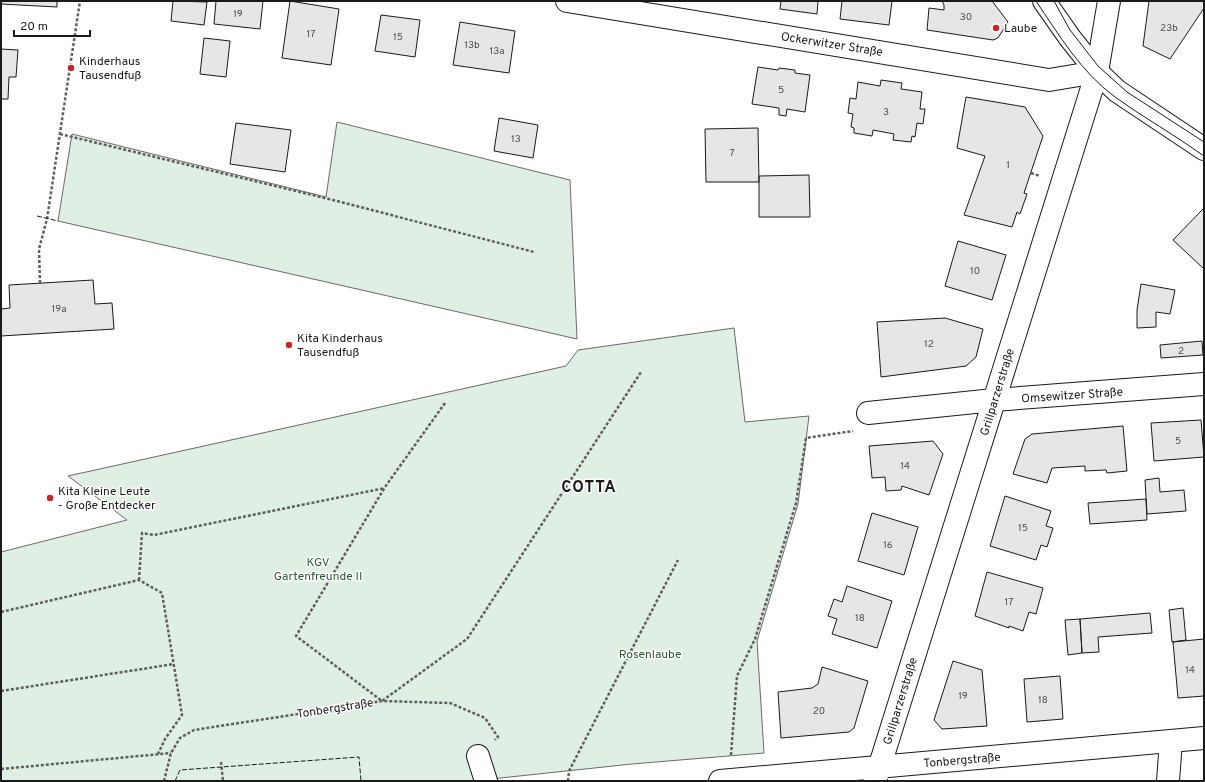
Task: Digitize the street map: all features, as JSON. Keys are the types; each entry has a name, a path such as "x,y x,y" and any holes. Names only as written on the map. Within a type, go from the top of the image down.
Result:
{"street":[{"name":"Ockerwitzer Straße","path":"568,1 1049,80 1097,72"},
{"path":"1044,1 1070,38 1097,72 1117,91 1204,149"},
{"name":"Grillparzerstraße","path":"877,774 1097,72 1109,1"},
{"name":"Omsewitzer Straße","path":"868,413 994,400 1204,384"},
{"name":"Tonbergstraße","path":"726,780 877,774 1204,738"},
{"path":"1168,781 1171,741"},
{"path":"478,756 486,781"}],"path":[{"path":"40,283 39,249 47,218 80,1"},
{"path":"60,134 329,199 534,252"},
{"path":"1031,173 1038,175"},
{"path":"445,403 385,487 296,636 382,701 467,639 641,372"},
{"path":"726,780 731,756 737,676 755,639 796,503 806,438 863,430 868,413"},
{"path":"139,580 142,532 154,535 385,487"},
{"path":"568,781 569,771 678,560"},
{"path":"1,612 139,580 162,593 182,715 165,740 158,754"},
{"path":"1,691 174,664"},
{"name":"Tonbergstraße","path":"164,781 171,753 180,738 194,730 382,701 450,703 485,718 498,737 478,756"},
{"path":"1,769 171,753"},
{"path":"221,762 223,781"}],"green space":[{"path":"337,122 570,180 577,339 58,221 72,134 326,197"},
{"name":"KGV Gartenfreunde II","path":"734,328 745,422 809,416 798,504 757,641 764,753 632,764 472,781 1,781 1,552 127,520 68,476 566,366 578,350"}],"building":[{"path":"1,1 57,1 57,7 1,4"},
{"path":"173,1 207,2 204,25 171,21"},
{"path":"216,1 263,1 260,29 214,24"},
{"path":"290,1 339,9 331,65 282,58"},
{"path":"781,1 818,1 817,14 780,9"},
{"path":"842,1 892,1 889,25 840,19"},
{"path":"942,1 992,1 1008,22 998,38 993,40 927,30 929,8 944,10"},
{"path":"1149,1 1204,1 1204,8 1170,59 1143,46"},
{"path":"381,15 420,20 415,57 375,51"},
{"path":"460,22 515,31 509,73 453,65"},
{"path":"204,38 230,41 226,77 200,74"},
{"path":"1,49 18,50 16,77 9,77 8,99 1,99"},
{"path":"758,67 778,70 779,68 795,70 795,73 810,75 805,112 787,109 786,116 779,115 779,108 752,104"},
{"path":"881,80 902,83 901,89 922,92 920,109 925,109 923,124 917,123 915,137 912,136 911,142 893,140 894,134 873,130 872,136 854,133 854,128 851,127 853,114 848,113 850,98 856,99 858,82 880,86"},
{"path":"966,97 1025,107 1043,136 1024,193 1027,194 1020,214 1017,212 1012,227 964,215 985,156 957,148"},
{"path":"499,118 538,125 533,158 494,151"},
{"path":"236,123 291,130 285,172 230,164"},
{"path":"758,128 759,182 706,182 705,129"},
{"path":"809,175 810,217 759,217 759,176"},
{"path":"1203,209 1204,211 1204,269 1173,240"},
{"path":"958,241 1006,255 992,300 945,286"},
{"path":"93,280 95,304 112,303 114,329 1,336 1,309 10,308 9,285"},
{"path":"1141,284 1175,290 1170,314 1156,312 1156,327 1137,328 1137,310"},
{"path":"945,318 983,329 976,357 966,366 881,377 877,322"},
{"path":"1202,341 1203,355 1161,358 1160,345"},
{"path":"1201,420 1204,457 1154,461 1151,423"},
{"path":"1123,426 1127,471 1107,473 1106,470 1085,471 1085,466 1052,468 1047,483 1013,474 1025,439 1032,434"},
{"path":"933,441 943,454 929,495 902,486 901,490 886,491 885,477 872,478 869,446"},
{"path":"1159,478 1160,492 1184,490 1186,511 1147,514 1145,480"},
{"path":"1005,496 1051,511 1046,526 1053,528 1047,547 1041,545 1036,560 990,546"},
{"path":"1146,499 1147,520 1090,524 1088,503"},
{"path":"872,513 918,527 904,575 858,561"},
{"path":"987,572 1043,588 1036,614 1029,612 1023,631 1009,626 1009,628 975,616"},
{"path":"847,586 892,601 877,648 832,634 837,619 828,616 834,599 842,602"},
{"path":"1183,608 1186,640 1172,642 1169,610"},
{"path":"1150,613 1152,633 1098,637 1099,652 1082,653 1080,619"},
{"path":"1080,619 1082,653 1068,655 1065,620"},
{"path":"1204,639 1204,696 1178,698 1173,642"},
{"path":"953,661 982,670 987,726 942,729 934,720"},
{"path":"822,667 868,681 854,728 849,732 781,738 778,692 812,688 818,684"},
{"path":"1060,676 1063,719 1027,722 1024,679"}],"tram line":[{"path":"1036,1 1081,65 1103,87 1126,105 1204,156"},
{"path":"1054,1 1070,30 1098,66 1127,92 1204,142"}],"fence":[{"path":"37,216 58,221"},
{"path":"175,781 180,770 359,757 361,781"}],"place":[{"name":"Laube","path":"996,28"},
{"name":"Kinderhaus Tausendfuß","path":"71,68"},
{"name":"Kita Kinderhaus Tausendfuß","path":"289,345"},
{"name":"Kita Kleine Leute - Große Entdecker","path":"50,498"}],"district":[{"name":"COTTA","path":"589,486"}],"park label":[{"name":"Rosenlaube","path":"650,654"}]}
